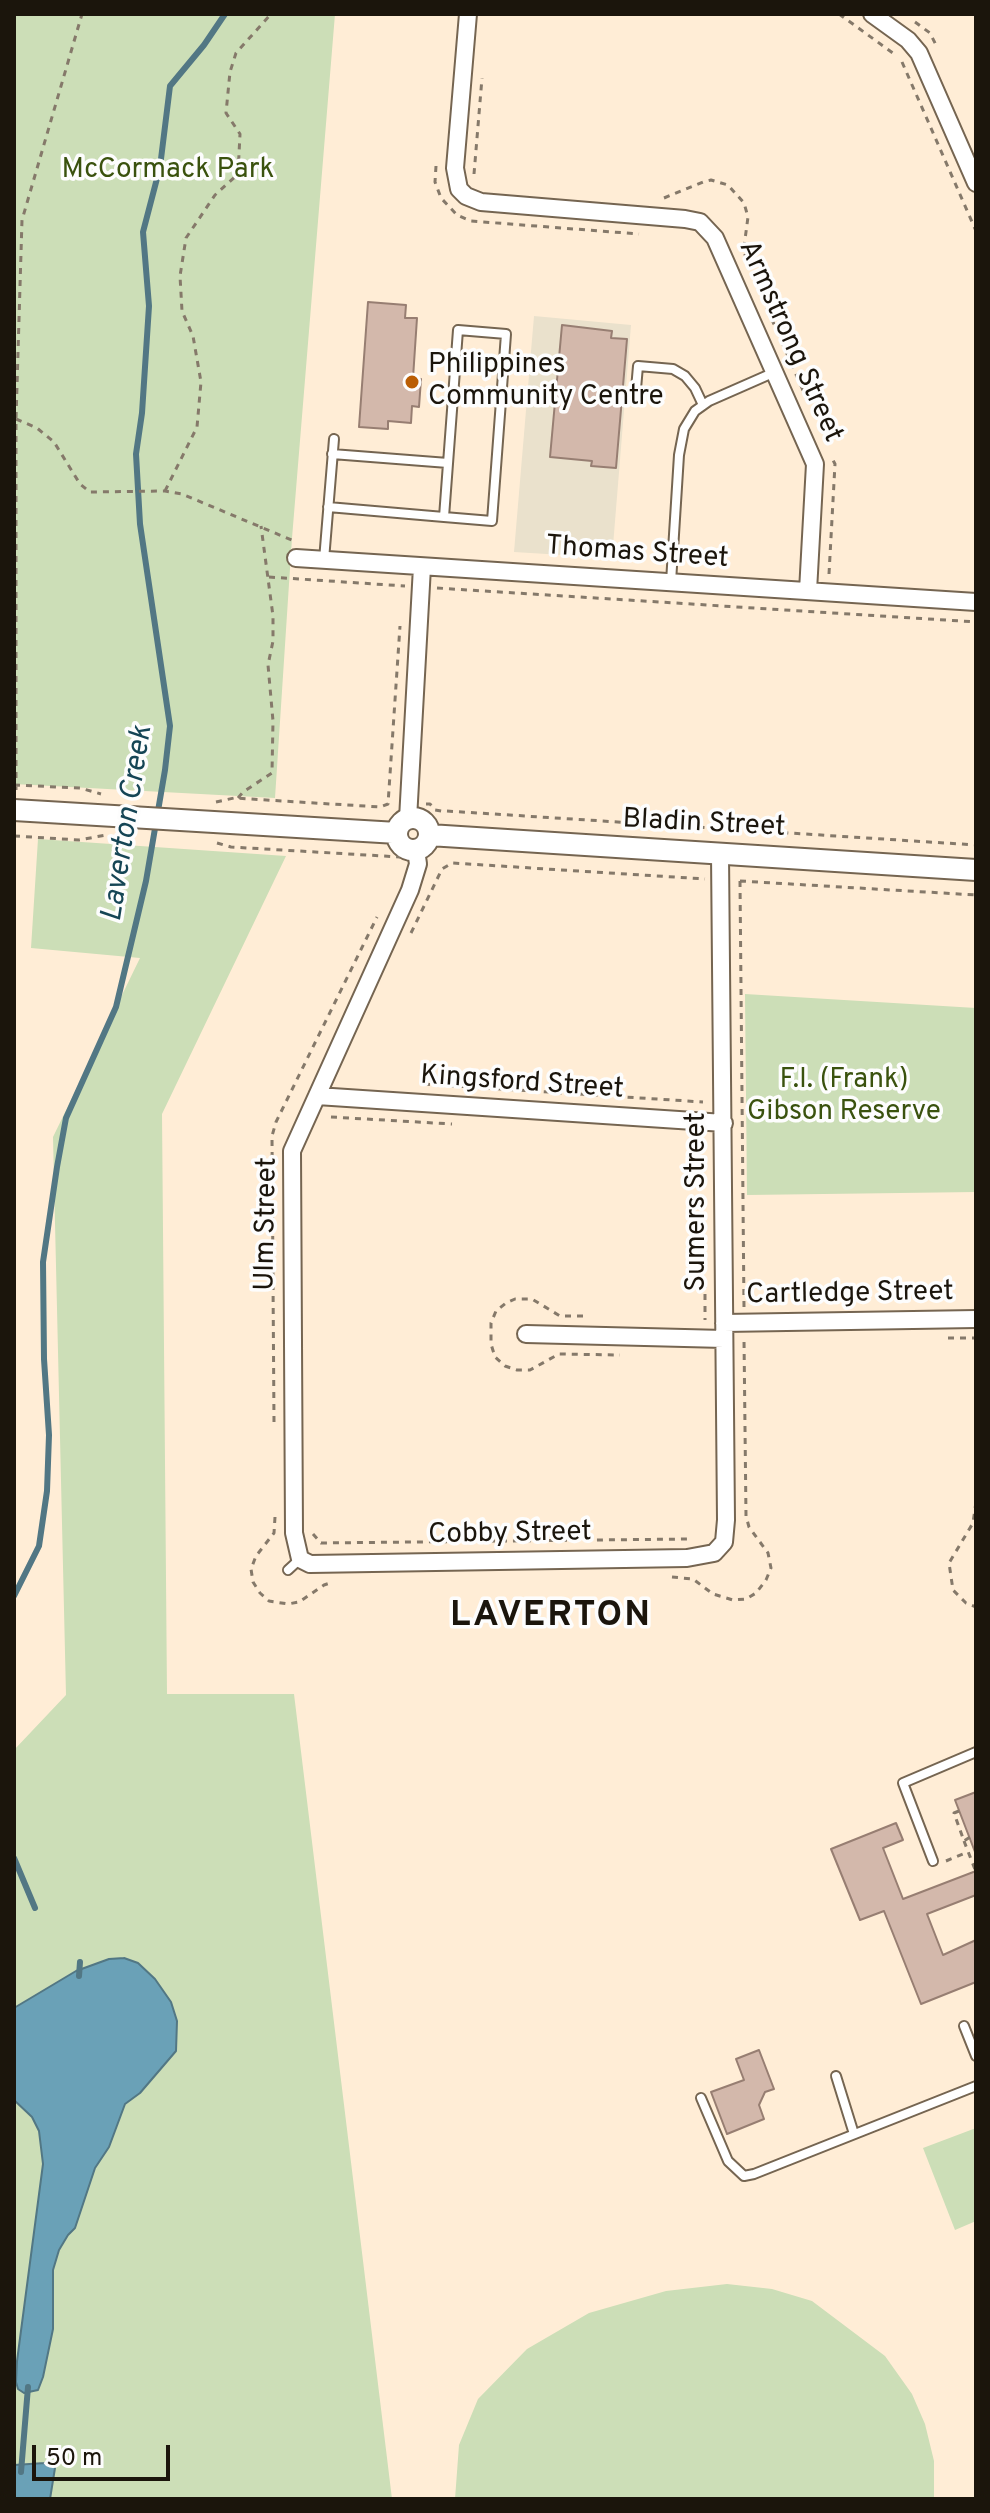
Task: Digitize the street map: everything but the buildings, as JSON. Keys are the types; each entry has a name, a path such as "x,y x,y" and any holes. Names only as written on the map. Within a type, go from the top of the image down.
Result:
{"street":[{"path":"466,186 455,168 468,14"},
{"path":"872,14 908,40 919,53 976,183"},
{"name":"Armstrong Street","path":"466,186 472,200 481,202 700,222 715,238 815,464 808,591"},
{"name":"Thomas Street","path":"296,558 976,602"},
{"path":"15,810 232,823 403,826 423,821 416,849 403,846 403,826 422,567"},
{"name":"Bladin Street","path":"416,849 720,854 976,870"},
{"name":"Ulm Street","path":"294,1565 292,1151 324,1097 410,890 418,864 416,849"},
{"name":"Sumers Street","path":"720,854 726,1520 726,1535 720,1548"},
{"name":"Kingsford Street","path":"324,1097 724,1123"},
{"name":"Cartledge Street","path":"526,1334 724,1331 744,1322 976,1319"},
{"name":"Cobby Street","path":"294,1565 687,1558 707,1556 720,1548"}],"lane":[{"path":"328,507 444,517 492,521 506,334 458,330 444,517"},
{"path":"636,389 638,366 673,369 685,376 695,388 703,405"},
{"path":"671,583 679,455 684,429 695,411 703,405 775,372"},
{"path":"324,560 334,439"},
{"path":"332,454 448,463"},
{"path":"933,1861 903,1783 976,1752"},
{"path":"964,2026 976,2056"},
{"path":"836,2076 854,2134"},
{"path":"701,2098 728,2161 744,2176 976,2086"}],"path":[{"path":"15,810 16,419 22,220 82,14"},
{"path":"165,491 197,427 201,382 193,336 182,311 180,276 186,238 215,195 238,174 240,134 226,113 230,72 236,53 271,14"},
{"path":"839,14 901,59 976,231"},
{"path":"466,186 482,75"},
{"path":"437,157 435,182 441,198 457,215 471,221 651,235"},
{"path":"651,197 666,199 711,180 728,185 744,203 748,217 744,247 746,261"},
{"path":"758,288 812,410"},
{"path":"16,419 37,428 54,442 84,489 96,493 165,491 182,494 292,541 325,543"},
{"path":"810,573 829,574 835,464 829,450"},
{"path":"261,526 273,630 268,665 273,721 272,773 236,798 380,807 388,804 400,617"},
{"path":"269,577 976,622"},
{"path":"15,785 80,788 97,793"},
{"path":"447,811 976,845"},
{"path":"14,836 79,840 96,838"},
{"path":"231,847 400,857 416,849"},
{"path":"409,937 442,869 452,863 976,895"},
{"path":"663,1576 693,1579 713,1594 733,1600 746,1599 756,1593 771,1568 768,1553 749,1527 746,1516 740,881"},
{"path":"274,1436 272,1136 276,1122 377,917"},
{"path":"420,1084 703,1102"},
{"path":"324,1097 331,1117"},
{"path":"976,1502 973,1523 949,1563 953,1590 966,1603 976,1607"},
{"path":"275,1515 274,1533 256,1556 251,1569 253,1582 260,1593 269,1601 288,1604 299,1602 324,1585 337,1581"},
{"path":"312,1533 321,1543 692,1539"},
{"path":"959,1811 954,1813 976,1872"},
{"path":"964,1841 976,1833"},
{"path":"933,1861 935,1865 968,1852"}],"shaded area":[{"path":"534,316 631,325 612,558 514,552"}],"green space":[{"name":"McCormack Park","path":"14,14 335,14 292,538 275,798 14,784"},
{"path":"38,839 286,856 162,1114 167,1694 294,1694 392,2499 14,2499 14,1750 66,1695 53,1137 140,958 31,948"},
{"name":"F.I. (Frank) Gibson Reserve","path":"745,994 976,1008 976,1192 747,1195"},
{"path":"976,2128 976,2221 955,2230 923,2148"},
{"path":"727,2284 772,2289 812,2301 885,2356 912,2394 925,2424 934,2461 934,2499 455,2499 459,2445 478,2399 527,2349 589,2313 666,2291"}],"water":[{"path":"124,1958 138,1963 155,1979 171,2002 177,2021 176,2051 140,2093 125,2104 109,2147 95,2168 75,2228 59,2250 53,2270 53,2329 43,2377 38,2390 24,2393 18,2389 16,2382 17,2361 43,2164 39,2131 32,2117 14,2100 14,2008 76,1971 109,1959"},
{"path":"53,2464 55,2468 50,2499 14,2499 14,2465"}],"waterway":[{"name":"Laverton Creek","path":"14,1596 39,1546 47,1491 49,1435 43,1262 57,1167 66,1118 116,1007 146,881 170,726 140,524 136,454 149,306 143,232 160,167 170,86 225,14"},
{"path":"14,1858 35,1908"},
{"path":"79,1976 80,1962"},
{"path":"21,2472 28,2387"}],"place":[{"name":"Philippines Community Centre","path":"412,382"}],"district":[{"name":"LAVERTON","path":"551,1618"}]}
